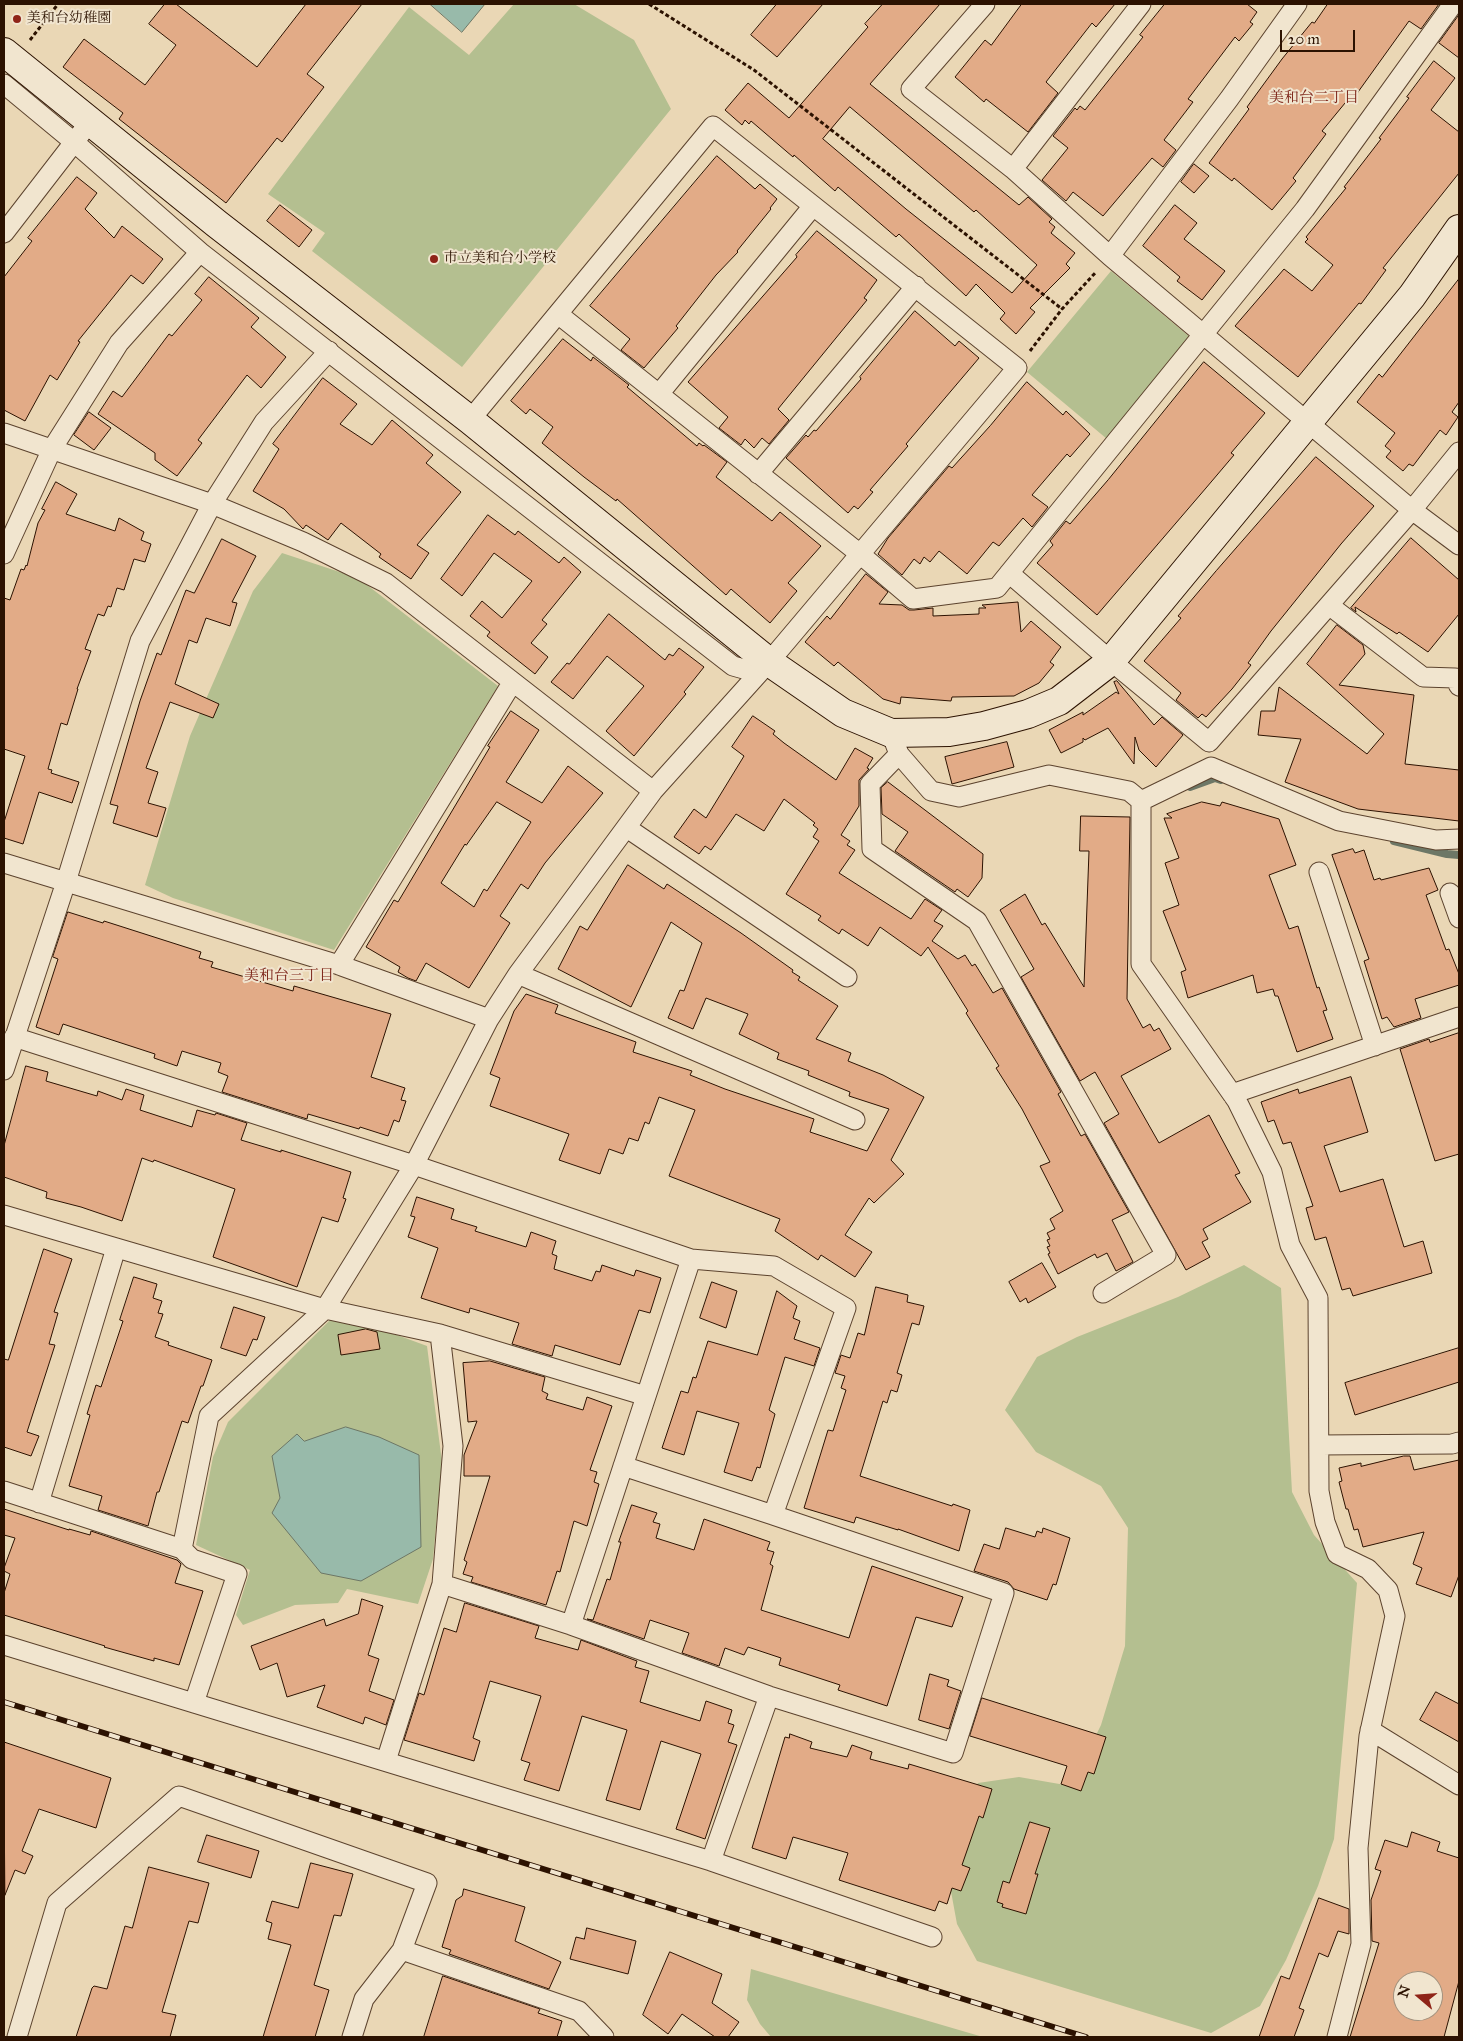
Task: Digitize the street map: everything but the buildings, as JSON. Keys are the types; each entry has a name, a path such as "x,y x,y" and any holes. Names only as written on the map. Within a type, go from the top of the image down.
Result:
{"street":[{"path":"985,4 911,89 1013,168 1110,256 1412,510 1459,545"},
{"path":"1013,168 1141,4"},
{"path":"1110,256 1229,99 1297,4"},
{"path":"558,314 860,554 913,599 997,588 1305,209 1453,4"},
{"path":"7,65 82,132 200,252 329,350 733,666 764,668"},
{"path":"182,1549 209,1416 325,1309 414,1165 489,1019 518,974 653,791 764,668 1017,368 713,126 470,420"},
{"path":"4,233 82,132"},
{"path":"82,132 225,230 470,420 764,668 895,744 931,791 959,797 1049,775 1129,791 1141,801"},
{"path":"659,394 813,206"},
{"path":"1102,1292 1166,1255 977,922 872,849 870,784 895,744 984,726 1028,714 1059,701 1111,661 1412,296 1459,229"},
{"path":"4,554 52,449 119,343 200,252"},
{"path":"758,474 916,286"},
{"path":"4,1070 66,882 140,641 212,504 264,422 329,350"},
{"path":"4,433 212,504 303,542 386,584 653,791"},
{"path":"1009,573 1209,742 1330,606 1459,452"},
{"path":"1330,606 1423,677 1455,678 1459,686"},
{"path":"339,965 512,682"},
{"path":"1141,801 1211,766 1339,822 1436,840 1459,839"},
{"path":"1141,801 1140,964 1232,1094 1272,1172 1290,1245 1318,1298 1319,1492 1325,1522 1337,1554 1368,1569 1388,1590 1395,1616 1370,1730 1358,1848 1361,1944 1337,2037"},
{"path":"627,828 848,977"},
{"path":"4,863 339,965 489,1019"},
{"path":"1319,872 1375,1046"},
{"path":"1450,893 1459,918"},
{"path":"518,974 855,1120"},
{"path":"1232,1094 1459,1017"},
{"path":"14,1037 414,1165 691,1259 774,1266 846,1308 774,1515"},
{"path":"4,1215 325,1309 440,1334 646,1396"},
{"path":"39,1503 116,1248"},
{"path":"571,1626 691,1259"},
{"path":"386,1761 442,1584 453,1446 440,1334"},
{"path":"1320,1445 1452,1444 1459,1442"},
{"path":"442,1584 571,1626 769,1696 953,1753 1004,1593 623,1466"},
{"path":"4,1491 182,1549 192,1559 237,1574 194,1702"},
{"path":"4,1645 711,1861 932,1937"},
{"path":"711,1861 769,1696"},
{"path":"1370,1730 1459,1784"},
{"path":"17,2037 57,1903 179,1796 427,1883 402,1950 364,1999 352,2037"},
{"path":"402,1950 579,2011 604,2037"}],"path":[{"path":"7,65 58,4"},
{"path":"649,4 754,70 1062,309"},
{"path":"1017,368 1062,309 1110,256"}],"shaded area":[{"path":"430,4 485,4 462,32"},
{"path":"514,4 574,4 634,40 671,109 462,367 312,251 325,233 268,194 409,7 469,55"},
{"path":"1111,271 1191,338 1107,439 1027,372"},
{"path":"282,553 358,578 498,686 334,950 173,898 145,885 190,736 253,591"},
{"path":"1244,1265 1281,1288 1292,1492 1314,1535 1357,1583 1334,1839 1318,1886 1286,1960 1260,2006 1211,2033 977,1961 957,1924 950,1886 952,1832 978,1783 1019,1777 1071,1786 1101,1725 1125,1646 1128,1528 1101,1486 1036,1452 1005,1410 1037,1357 1077,1337 1178,1297"},
{"path":"330,1320 378,1328 427,1346 442,1462 433,1559 418,1604 347,1589 338,1603 295,1605 243,1625 236,1615 250,1570 196,1545 213,1457 228,1422"},
{"path":"346,1427 379,1437 419,1455 421,1547 361,1581 321,1573 272,1513 280,1498 272,1456 297,1434 304,1441"},
{"path":"751,1969 983,2037 771,2037 760,2024 747,2000"}],"waterway":[{"path":"1190,787 1215,778 1221,780"},
{"path":"1394,841 1447,854 1459,855"}],"railway":[{"path":"4,1702 1086,2037"}],"place":[{"name":"美和台幼稚園","path":"17,19"},
{"name":"市立美和台小学校","path":"434,259"}],"district":[{"name":"美和台二丁目","path":"1314,98"},
{"name":"美和台三丁目","path":"289,976"}]}
